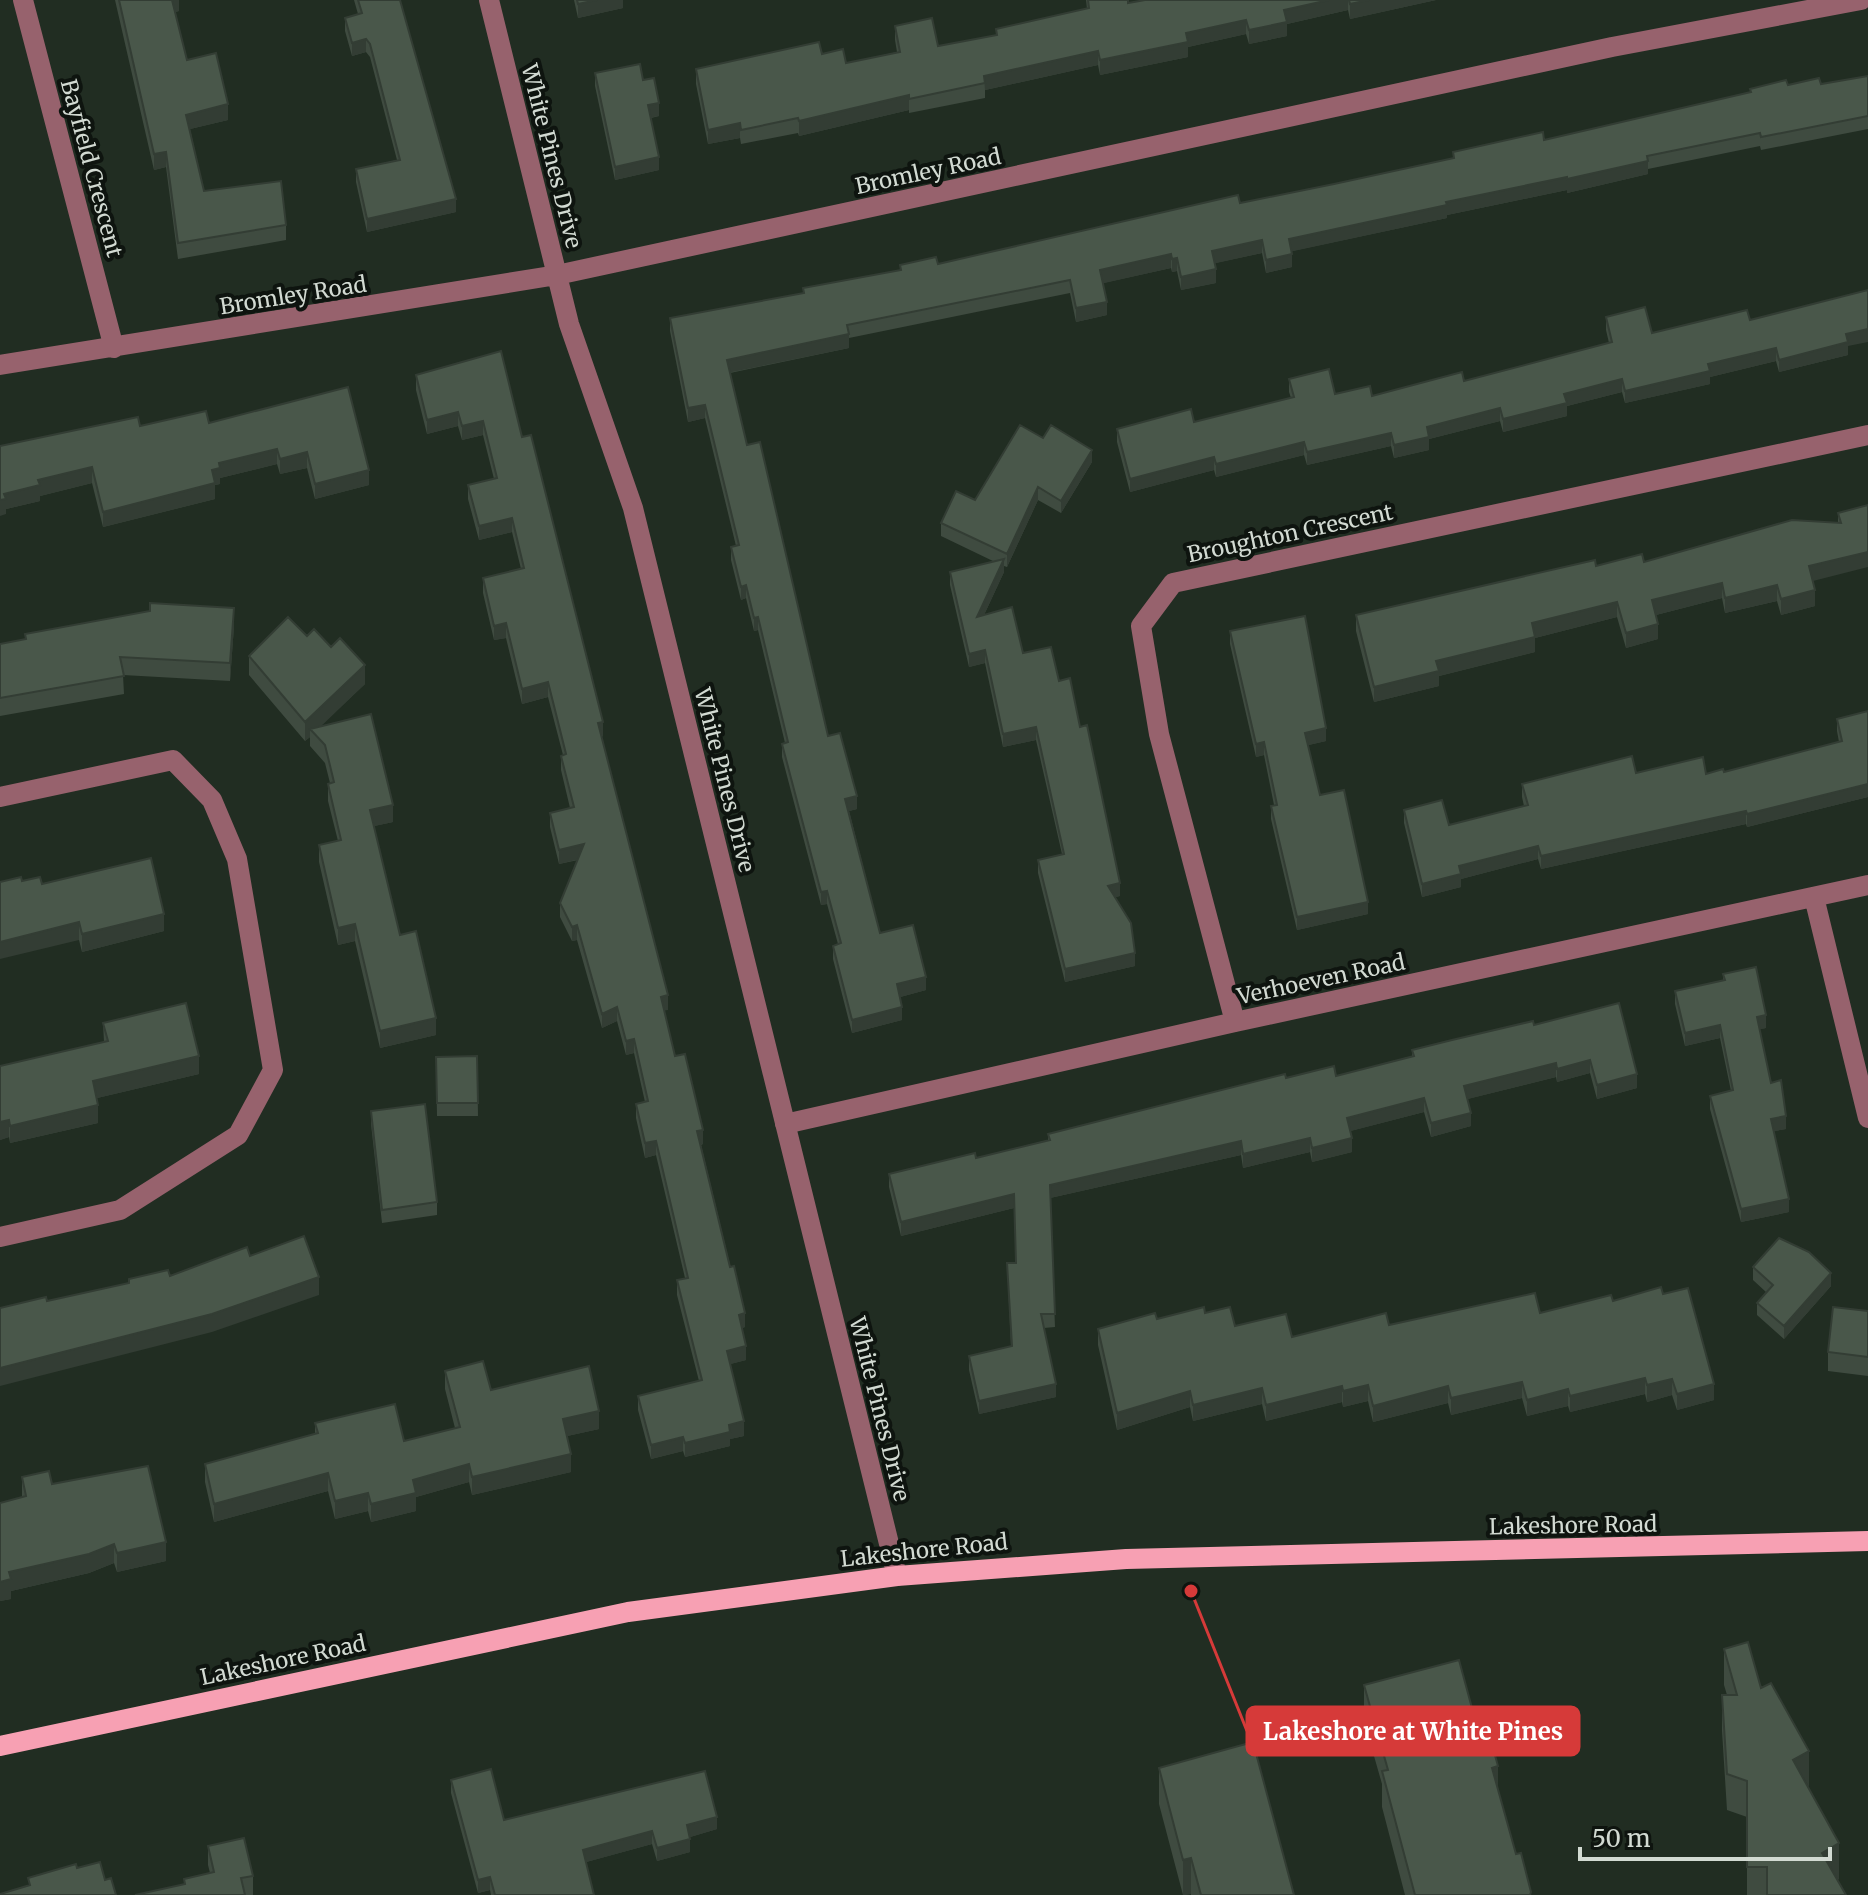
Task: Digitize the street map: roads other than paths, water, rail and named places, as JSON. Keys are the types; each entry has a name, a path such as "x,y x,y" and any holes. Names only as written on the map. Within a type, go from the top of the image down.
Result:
{"main road":[{"name":"Lakeshore Road","path":"0,1746 628,1612 897,1576 994,1566 1141,1558 1868,1541"}],"street":[{"name":"Bayfield Crescent","path":"23,0 114,348"},
{"name":"White Pines Drive","path":"489,0 569,324 633,508 897,1576"},
{"name":"Bromley Road","path":"0,365 557,275 1612,47 1861,0"},
{"name":"Broughton Crescent","path":"1235,1022 1159,734 1141,626 1173,583 1868,435"},
{"path":"0,797 173,760 212,800 237,859 273,1070 238,1135 120,1210 0,1237"},
{"name":"Verhoeven Road","path":"785,1124 1235,1022 1868,885"},
{"path":"1814,897 1868,1118"}],"place":[{"name":"Lakeshore at White Pines","path":"1191,1591"}]}
